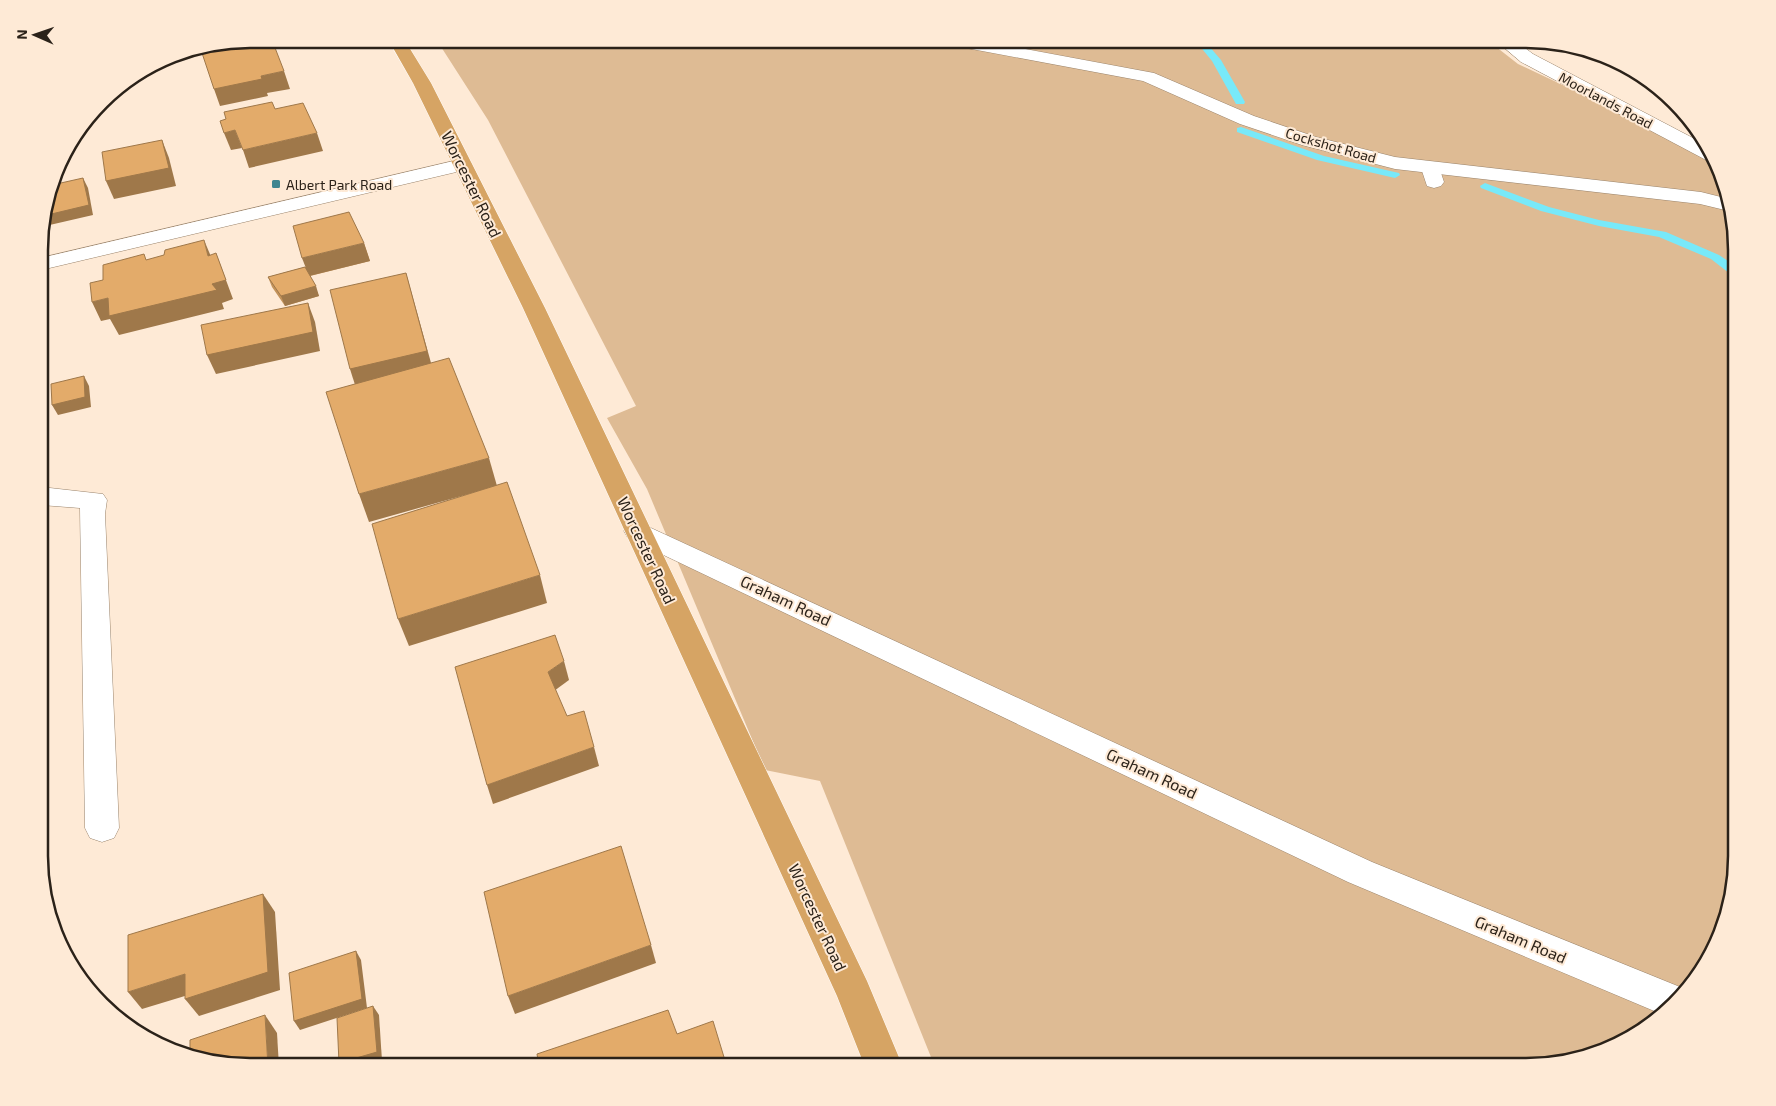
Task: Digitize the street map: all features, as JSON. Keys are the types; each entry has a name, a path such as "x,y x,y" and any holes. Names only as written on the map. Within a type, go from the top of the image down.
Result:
{"highway":[{"name":"Worcester Road","path":"401,48 422,83 534,308 850,984 880,1058"}],"street":[{"name":"Cockshot Road","path":"993,48 1148,77 1247,120 1309,140 1432,175 1701,198 1723,203"},
{"name":"Moorlands Road","path":"1513,48 1526,58 1702,150"},
{"path":"48,262 462,165"},
{"path":"48,497 94,500 92,514 102,828"},
{"name":"Graham Road","path":"638,531 1360,872 1668,1000"}],"shaded area":[{"path":"442,48 1498,48 1518,64 1702,151 1708,160 1722,197 1728,236 1728,870 1725,896 1718,921 1708,946 1687,979 1660,1008 1616,1038 1579,1052 1553,1057 931,1058 820,781 765,770 647,489 607,418 636,406 488,120"}],"building":[{"path":"236,48 275,48 284,71 261,76 262,79 214,89 202,53"},
{"path":"272,102 275,109 303,103 317,133 243,150 235,130 224,133 220,121 226,119 224,112"},
{"path":"162,140 169,168 106,181 102,152"},
{"path":"83,178 89,205 50,214 59,184"},
{"path":"349,212 364,243 302,258 293,226"},
{"path":"204,240 208,256 216,253 226,280 212,284 217,290 109,316 108,298 92,302 90,283 103,280 103,265 144,254 146,260 164,255 165,250"},
{"path":"305,267 316,286 281,296 268,277"},
{"path":"406,273 427,351 350,369 330,290"},
{"path":"308,303 313,332 207,355 201,325"},
{"path":"449,358 489,458 359,494 326,392"},
{"path":"84,376 85,397 52,405 51,384"},
{"path":"507,482 540,575 398,619 372,524"},
{"path":"555,635 564,661 548,672 567,716 584,711 594,747 487,785 455,667"},
{"path":"621,846 651,945 508,996 484,892"},
{"path":"263,894 268,972 185,999 185,974 128,992 128,935"},
{"path":"356,951 362,999 294,1021 289,973"},
{"path":"373,1006 377,1052 356,1058 339,1058 337,1018"},
{"path":"668,1010 677,1034 713,1021 724,1058 538,1058 537,1054"},
{"path":"265,1015 267,1058 223,1057 197,1052 190,1050 190,1040"}],"waterway":[{"path":"1206,48 1216,60 1240,102"},
{"path":"1241,130 1321,158 1395,175"},
{"path":"1485,186 1545,209 1599,223 1662,234 1715,257 1728,266"}],"place":[{"name":"Albert Park Road","path":"276,184"}]}
